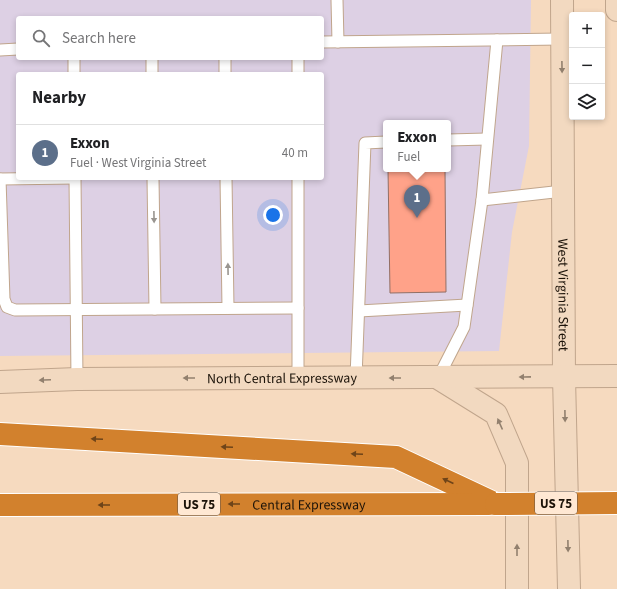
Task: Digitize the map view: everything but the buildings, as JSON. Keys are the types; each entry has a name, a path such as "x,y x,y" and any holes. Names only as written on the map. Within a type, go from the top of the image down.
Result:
{"highway":[{"path":"0,434 396,457 496,504"},
{"name":"Central Expressway","path":"0,505 617,503"}],"main road":[{"name":"West Virginia Street","path":"562,0 561,39 564,377 568,589"},
{"path":"617,0 617,10"},
{"name":"North Central Expressway","path":"0,382 77,379 617,376"},
{"path":"438,378 496,414 517,463 517,589"}],"lane":[{"path":"337,0 338,42"},
{"path":"324,42 561,39"},
{"path":"438,378 464,327 468,305 482,200 497,40"},
{"path":"0,50 16,50"},
{"path":"74,60 74,72"},
{"path":"152,60 152,72"},
{"path":"225,60 225,72"},
{"path":"298,60 298,72"},
{"path":"451,140 487,139"},
{"path":"356,378 365,142 383,142"},
{"path":"16,179 0,179 4,299 7,308 15,310 298,308"},
{"path":"75,180 77,379"},
{"path":"153,180 155,309"},
{"path":"226,180 228,308"},
{"path":"298,180 298,378"},
{"path":"482,200 563,191"},
{"path":"359,311 468,305"}],"shaded area":[{"path":"0,0 531,0 529,146 512,232 499,351 0,356"}],"place":[{"name":"Exxon","path":"417,218"}]}
